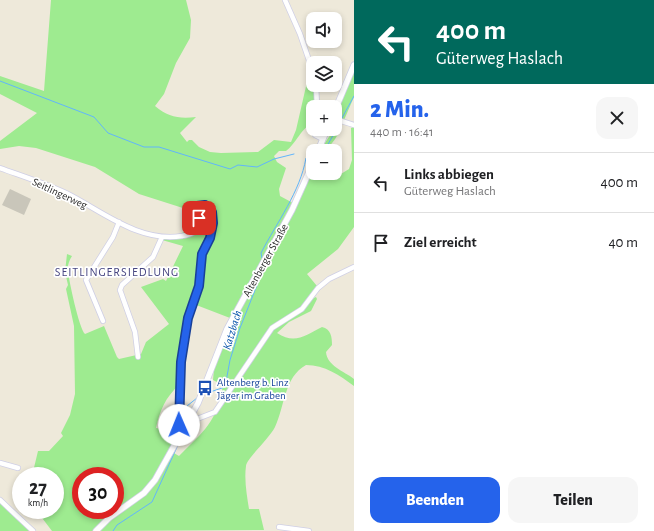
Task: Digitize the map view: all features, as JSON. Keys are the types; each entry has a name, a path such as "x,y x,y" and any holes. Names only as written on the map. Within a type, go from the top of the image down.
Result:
{"street":[{"path":"285,0 300,34 308,56"},
{"path":"339,100 354,65"},
{"path":"342,122 354,125"},
{"path":"318,136 323,139"},
{"path":"321,144 324,136"},
{"name":"Seitlingerweg","path":"0,168 66,194 143,233 162,237 183,236 196,231 201,223 196,211 199,205 208,206 212,212 213,228 202,254 199,286 189,312 181,362 178,420 179,425 183,429"},
{"name":"Altenberger Straße","path":"96,531 110,518 141,496 151,486 205,388 227,329 292,210 306,179"},
{"path":"103,321 86,280 113,237 119,222"},
{"path":"138,357 135,332 120,290 122,285 153,258 162,237"},
{"path":"189,419 194,420 215,412 272,328 302,309 318,288 329,278 354,267"},
{"path":"0,463 14,467"},
{"path":"0,500 34,531"},
{"path":"279,527 309,531"}],"green space":[{"path":"51,0 186,0 191,20 190,38 176,63 164,94 155,106 169,115 184,118 196,117 180,133 187,142 192,140 199,147 210,152 221,153 258,152 274,140 291,142 296,130 306,85 306,92 315,92 316,100 306,100 306,128 290,148 286,151 279,151 274,156 277,162 286,168 279,189 280,196 293,203 230,318 191,303 187,315 179,385 164,405 156,428 179,432 149,485 124,506 124,467 72,467 72,519 108,519 94,531 52,531 43,519 64,519 64,467 34,467 38,451 49,451 63,436 61,433 70,415 75,394 74,326 66,289 68,285 65,272 67,254 72,256 68,269 72,294 77,314 85,334 104,326 119,359 141,354 146,342 169,324 141,287 163,279 166,281 183,246 162,240 181,234 187,229 188,221 186,209 139,194 95,167 36,148 19,146 0,149 0,141 37,113 0,94 0,76 44,91"},
{"path":"354,72 354,97 344,120 342,119 342,100"},
{"path":"354,127 354,227 338,249 307,274 317,286 309,300 316,297 317,299 311,311 289,322 277,333 283,337 300,338 322,327 325,328 329,331 331,336 332,345 326,352 329,361 354,379 354,386 332,371 313,365 306,365 293,377 289,384 275,427 250,458 245,471 249,509 259,509 264,530 99,531 112,519 124,519 124,510 143,497 153,487 172,452 179,456 196,440 208,425 217,408 223,385 213,380 214,369 227,335 271,253 277,250 278,240 303,193 308,180 342,180 342,173 349,169 352,160 351,128"},
{"path":"330,136 337,136 332,144 325,143"},
{"path":"0,503 12,514 12,519 17,519 30,531 0,531"}],"building":[{"path":"10,189 31,199 24,215 2,205"}],"waterway":[{"path":"0,81 94,117 108,133 144,147 159,147 230,169 238,165 257,167 274,159 294,154"},
{"name":"Katzbach","path":"342,118 354,96"},
{"name":"Katzbach","path":"328,144 333,136"},
{"name":"Katzbach","path":"262,258 261,253 299,183 306,158"},
{"name":"Katzbach","path":"207,393 225,387 230,360 240,328 265,265"},
{"name":"Katzbach","path":"183,422 187,406 197,398"},
{"name":"Katzbach","path":"113,531 117,525 152,502 177,447"}],"place":[{"name":"Altenberg b. Linz Jäger im Graben","path":"205,388"}],"district":[{"name":"SEITLINGERSIEDLUNG","path":"117,272"}],"route":[{"path":"179,425 181,362 188,318 191,305 199,286 201,257 213,228 212,212 208,206 202,204 197,206 196,211 199,218"}]}
